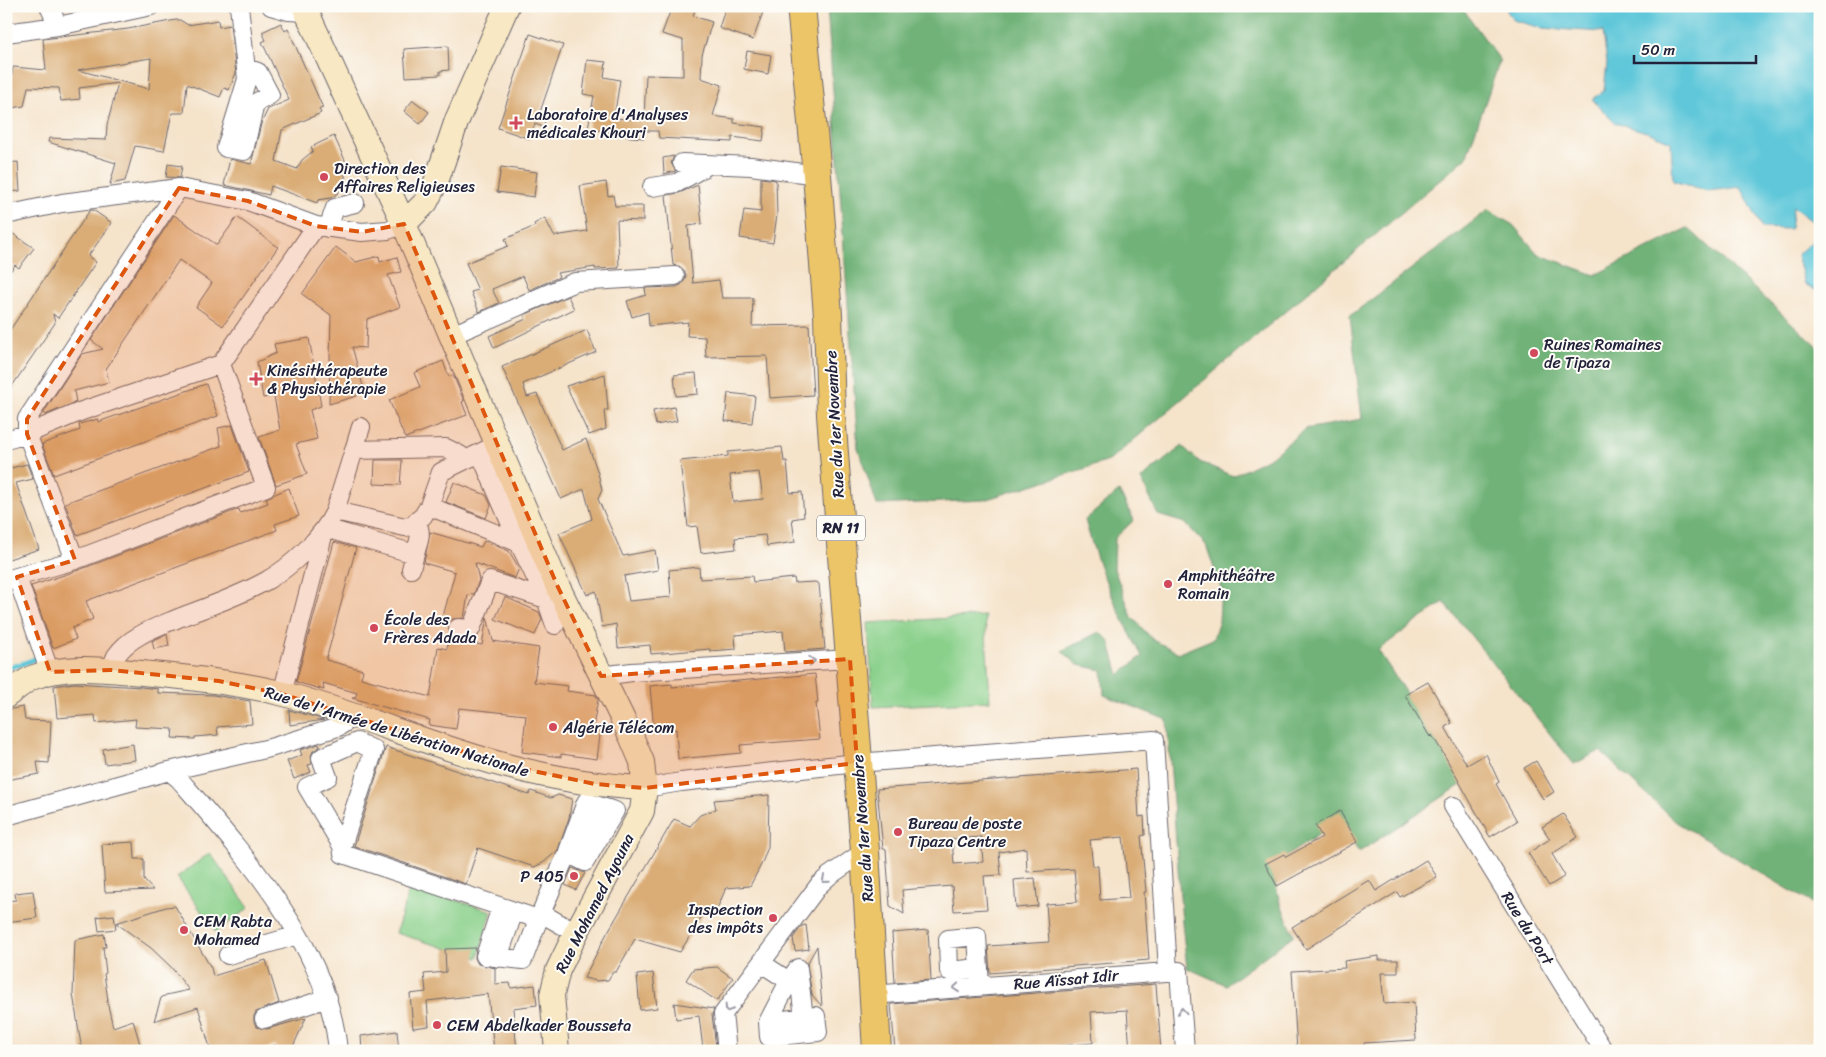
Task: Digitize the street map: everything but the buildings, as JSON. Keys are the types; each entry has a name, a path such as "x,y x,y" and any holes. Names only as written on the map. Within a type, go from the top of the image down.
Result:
{"main road":[{"path":"404,224 426,202 436,182 458,120 507,6"},
{"name":"Rue du 1er Novembre","path":"801,6 828,315 832,415 865,851 872,995 877,1051"},
{"name":"Rue Mohamed Ayouna","path":"305,9 404,224 452,335 481,452 557,585 642,762 645,788 642,812 558,970 552,995 557,1051"},
{"name":"Rue de l'Armée de Libération Nationale","path":"6,696 33,677 49,670 111,670 219,681 282,694 514,768 562,779 645,788"}],"street":[{"path":"49,6 58,26"},
{"path":"239,6 246,68"},
{"path":"271,6 289,11 305,9"},
{"path":"6,33 58,26 141,7"},
{"path":"682,163 751,166 817,175"},
{"path":"652,187 676,183 708,165"},
{"path":"6,215 62,203 179,188 248,201 322,227 362,232 388,230 404,224"},
{"path":"75,560 26,434 27,419 179,188"},
{"path":"6,440 26,434 82,411 221,364 335,208 355,203"},
{"path":"452,335 576,282 675,276"},
{"path":"49,670 12,579 75,560 266,487 221,364"},
{"path":"111,670 116,657 122,649 148,631 266,581 290,564 325,528 335,511 361,427"},
{"path":"354,450 446,448 460,455 481,452"},
{"path":"335,511 405,527 417,523 429,506 441,472 481,452"},
{"path":"481,452 519,543 546,600 555,625"},
{"path":"429,506 519,543"},
{"path":"325,528 413,562 420,534 417,523"},
{"path":"282,694 325,528"},
{"path":"458,628 470,629 490,581 546,600"},
{"path":"601,676 632,672 850,659"},
{"path":"6,816 169,771 270,748 338,727 355,716"},
{"path":"645,788 681,782 857,763 1154,740 1168,971 1179,971 1185,1051"},
{"path":"342,846 374,750 357,742 321,758 328,777 308,787 342,846 343,854 520,912 548,918 576,933"},
{"path":"169,771 179,779 232,841 268,889 298,935 315,967 328,998 338,1051"},
{"name":"Rue du Port","path":"1453,806 1604,1051"},
{"path":"520,912 504,958 485,956 520,912 565,858 569,854 581,849 601,807"},
{"path":"727,1051 723,1014 819,885 865,851"},
{"path":"228,956 298,935"},
{"path":"761,963 795,984 804,1018 816,1016 818,1032 769,1037 768,1022 795,984"},
{"path":"979,968 980,986"},
{"name":"Rue Aïssat Idir","path":"872,995 1168,971"},
{"path":"264,1019 328,998"}],"highlighted area":[{"path":"179,188 248,201 316,226 362,232 404,224 557,585 601,676 850,659 857,763 645,788 595,784 505,765 282,694 219,681 111,670 50,672 17,577 75,560 27,434 27,419"}],"green space":[{"path":"827,6 1461,6 1500,60 1466,158 1109,461 984,500 877,505 858,448"},
{"path":"1488,210 1513,225 1538,254 1595,275 1688,228 1820,349 1820,908 1676,822 1600,751 1574,764 1444,602 1378,650 1464,783 1359,852 1338,822 1271,866 1280,903 1294,935 1226,985 1187,968 1167,720 1104,695 1102,670 1078,665 1062,651 1099,632 1109,640 1119,675 1142,656 1109,590 1085,520 1119,491 1134,520 1115,538 1114,569 1132,617 1153,640 1179,653 1213,639 1219,621 1221,588 1206,545 1185,523 1158,515 1141,479 1182,446 1200,462 1233,476 1271,457 1305,429 1362,419 1350,316"},
{"path":"985,616 990,701 873,707 868,623"},
{"path":"210,853 249,908 216,932 177,877"},
{"path":"410,887 492,911 478,958 396,933"}],"water":[{"path":"1504,6 1820,6 1820,227 1793,207 1790,229 1762,228 1741,187 1708,191 1673,181 1671,142 1650,133 1615,123 1592,99 1604,91 1607,63 1603,32 1541,28 1513,20"},
{"path":"1820,234 1820,293 1805,284 1797,255"}],"waterway":[{"path":"6,668 37,658"}],"place":[{"name":"Laboratoire d'Analyses médicales Khouri","path":"516,123"},
{"name":"Direction des Affaires Religieuses","path":"324,177"},
{"name":"Ruines Romaines de Tipaza","path":"1534,353"},
{"name":"Kinésithérapeute & Physiothérapie","path":"256,379"},
{"name":"Amphithéâtre Romain","path":"1168,584"},
{"name":"École des Frères Adada","path":"374,628"},
{"name":"Algérie Télécom","path":"553,727"},
{"name":"Bureau de poste Tipaza Centre","path":"898,832"},
{"name":"P 405","path":"574,876"},
{"name":"Inspection des impôts","path":"773,918"},
{"name":"CEM Rabta Mohamed","path":"184,930"},
{"name":"CEM Abdelkader Bousseta","path":"437,1025"}]}
